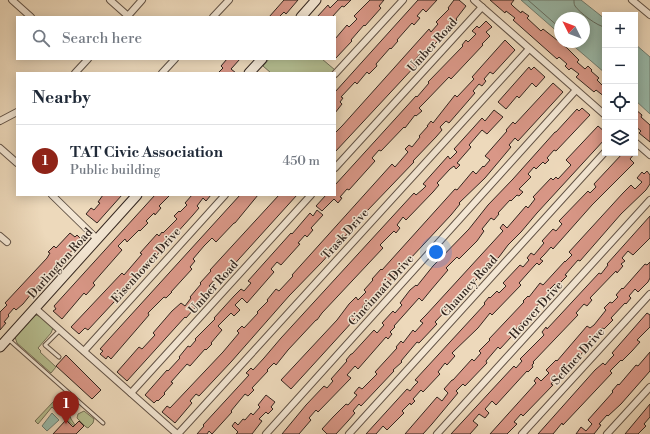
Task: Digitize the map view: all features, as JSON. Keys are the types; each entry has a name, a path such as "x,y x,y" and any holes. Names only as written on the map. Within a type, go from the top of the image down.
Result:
{"street":[{"path":"12,0 30,16"},
{"path":"110,0 127,16 142,0"},
{"path":"214,16 229,0"},
{"path":"302,16 316,0"},
{"path":"336,73 403,0"},
{"path":"474,0 602,112"},
{"path":"632,0 650,15"},
{"path":"639,6 644,0"},
{"name":"Umber Road","path":"336,167 482,7"},
{"name":"Trask Drive","path":"177,434 529,49"},
{"path":"77,72 87,60"},
{"path":"163,72 174,60"},
{"path":"250,72 261,60"},
{"name":"Cincinnati Drive","path":"266,434 576,90"},
{"path":"0,121 16,113"},
{"path":"638,145 650,156"},
{"path":"0,148 16,162"},
{"name":"Chauncy Road","path":"349,434 602,155"},
{"path":"53,196 97,239"},
{"name":"Darlington Road","path":"0,347 136,196"},
{"name":"Eisenhower Drive","path":"84,351 224,196"},
{"name":"Umber Road","path":"131,393 310,196"},
{"name":"Hoover Drive","path":"437,434 650,200"},
{"path":"0,236 6,242"},
{"name":"Seffner Drive","path":"522,434 650,294"},
{"path":"35,308 177,434"},
{"path":"607,434 650,387"}],"lane":[{"path":"58,357 45,345 60,330"},
{"path":"8,338 103,423"}],"shaded area":[{"path":"268,60 323,60 335,70 333,72 270,72 263,66"},
{"path":"36,315 53,328 51,333 38,348 41,351 40,352 56,367 51,373 17,343 15,337"},
{"path":"63,392 76,403 76,407 71,415 55,401"},
{"path":"54,401 70,416 75,425 74,426 52,407 38,424 35,421"},
{"path":"84,411 94,419 93,423 88,428 77,418 78,414"}],"water":[{"path":"521,0 581,0 602,17 602,70 576,48 590,48 590,12 554,12 554,29"},
{"path":"638,47 650,57 650,114 638,103"},
{"path":"52,413 59,420 47,431 42,426"}],"building":[{"path":"284,0 298,0 286,14 284,12 280,16 270,16"},
{"path":"338,0 351,0 344,7 342,6 333,16 318,16 328,5 330,8"},
{"path":"370,0 384,0 379,6 381,8 365,26 364,25 351,40 352,41 336,58 336,38 347,25 349,27 357,19 354,16"},
{"path":"418,0 437,0 426,12 423,9 417,16 420,18 414,25 412,23 391,49 390,48 376,64 377,66 369,74 367,72 357,84 355,82 341,97 343,98 340,102 342,104 336,112 336,91"},
{"path":"454,0 459,0 466,6 456,19 457,20 424,56 421,53 414,61 417,64 336,151 336,132 429,29 431,32 438,24 436,22 449,9 448,8"},
{"path":"490,0 514,0 511,4 514,7 521,13 522,11 529,16 527,18 541,31 543,29 554,38 554,48 567,48 579,60 577,62 585,69 588,66 592,70 591,71 599,78 597,80 602,85 602,95 596,90 594,92 576,77 579,74 571,68 569,70 565,66 567,64 559,57 557,59 513,20 515,18 506,11 505,13"},
{"path":"486,21 492,27 486,32 490,36 482,44 483,45 451,79 449,77 419,108 422,111 416,116 415,115 405,128 404,127 381,151 379,150 372,158 375,161 349,190 347,189 340,197 342,198 338,203 334,199 322,211 316,206 325,196 336,196 336,184 416,96 417,97 429,83 428,82 463,46 462,45 466,40 468,42 476,34 472,31 477,26 479,28"},
{"path":"505,40 515,50 493,74 490,72 484,79 486,81 482,86 479,84 473,91 475,93 449,123 446,121 440,127 442,130 413,161 414,162 289,296 231,362 199,396 196,394 190,401 192,403 175,423 162,412 167,406 170,408 223,352 239,333 237,331 242,326 244,328 268,301 267,300 276,289 279,291 293,276 292,275 392,164 395,167 408,152 405,149 409,145 412,147 431,121 433,123 455,95 457,97 474,79 472,77"},
{"path":"226,60 239,60 231,69 235,72 219,72 223,68 221,66"},
{"path":"529,67 531,70 534,67 545,77 536,87 532,83 519,98 517,96 506,109 498,102"},
{"path":"553,83 563,92 518,141 515,138 509,145 511,147 485,178 459,203 460,204 451,215 381,290 371,303 368,300 362,307 364,309 291,389 281,380 337,320 349,304 356,297 358,300 366,292 364,290 373,280 372,279 381,269 382,270 455,189 457,190 473,171 476,174 483,166 484,167 490,160 485,156 507,131 506,130 513,122 515,124"},
{"path":"582,108 590,115 556,151 554,150 547,158 549,160 545,164 543,162 536,169 534,167 528,174 531,177 519,189 523,192 511,201 510,200 498,213 499,214 494,220 491,218 482,229 484,231 477,241 459,259 457,257 446,268 448,270 422,301 419,298 394,326 395,327 390,332 392,334 388,339 386,337 358,369 355,366 347,375 351,378 318,412 316,410 309,418 311,420 299,434 282,434 324,386 327,388 333,381 331,379 347,361 346,360 351,354 374,330 377,333 384,325 382,323 393,311 395,313 402,305 400,303 410,290 416,285 417,286 433,266 469,229 488,205 555,132 577,109 579,111"},
{"path":"494,110 503,117 487,134 482,130 469,145 471,147 457,163 460,165 456,169 454,166 450,169 437,183 439,185 433,192 406,220 403,217 397,225 400,228 396,233 394,231 380,245 383,248 288,350 276,365 274,363 267,370 268,371 252,388 254,390 248,396 245,394 231,411 232,412 212,434 209,431 207,434 197,434 204,426 203,425 249,375 246,373 251,368 253,370 414,193 416,195 426,186 423,184 448,156 450,159 457,152 454,149 482,118 485,121"},
{"path":"638,112 642,115 641,117 650,125 650,142 639,133 641,131 638,128"},
{"path":"598,126 602,129 602,142 508,245 499,257 475,281 453,307 451,305 435,322 437,324 419,343 417,342 401,361 402,362 361,406 359,404 353,411 355,413 336,434 327,434 322,429 346,404 348,405 357,395 354,393 359,387 362,389 377,374 375,372 397,348 396,347 401,341 403,343 413,330 415,332 423,323 420,321 503,231 500,228 503,224 507,228 526,206 528,208 535,199 533,197 551,178 553,180 556,177 558,179 571,165 566,160"},
{"path":"620,156 632,156 630,159 634,163 592,205 553,249 551,247 540,259 543,261 539,265 537,263 519,283 521,285 492,315 490,313 478,328 452,353 455,356 447,365 445,363 438,372 440,374 423,392 421,390 413,399 415,401 411,405 410,403 402,411 404,413 387,430 383,426 376,434 366,434 407,389 410,391 418,382 415,380 485,304 484,303 489,297 490,298 497,291 499,293 506,286 503,283 520,265 523,267 529,260 527,258 531,253 534,255 544,243 542,241 553,229 556,231 562,224 559,221 588,191 590,193 596,187 594,184"},
{"path":"647,171 650,175 650,184 646,190 621,214 580,261 578,260 565,275 567,276 557,286 555,284 548,291 550,293 546,298 545,297 515,330 517,331 500,349 498,347 486,361 487,363 465,386 463,384 456,391 458,393 423,434 405,434 437,397 442,401 448,393 444,389 452,380 472,359 474,361 481,353 479,351 490,340 489,339 524,302 523,301 528,296 529,297 540,283 543,285 572,255 569,252 623,193 631,185 635,189 642,182 637,178 642,172 644,174"},
{"path":"102,196 121,196 97,223 86,214 91,208 94,210 100,203 98,202"},
{"path":"154,196 169,196 159,206 161,208 155,215 154,213 146,221 148,223 140,231 139,230 127,242 125,239 118,246 122,250 93,283 95,285 86,295 84,293 62,319 53,311 56,309 54,306"},
{"path":"191,196 210,196 206,201 203,198 197,206 199,208 127,288 88,330 85,328 79,334 71,327 122,273 124,275 142,254 140,253 157,234 159,236 162,232 163,233 177,219 174,216 187,205 185,203"},
{"path":"239,196 257,196 235,223 216,242 212,238 204,246 193,259 195,261 190,267 192,269 166,298 164,297 148,313 149,315 111,359 108,356 106,359 100,354 103,351 100,349"},
{"path":"278,196 296,196 220,280 217,277 209,286 211,288 207,294 127,381 117,372 139,347 142,349 155,335 153,333 172,311 181,303 185,306 191,298 190,297 201,284 200,283 211,271 210,270"},
{"path":"317,210 323,215 311,228 313,230 307,237 305,235 298,243 300,244 281,265 277,262 271,269 274,272 247,303 242,298 235,305 240,310 234,316 231,313 218,326 222,330 211,343 212,344 206,350 205,349 190,366 187,364 171,382 173,383 164,393 165,394 154,403 145,395 180,358 179,357 188,346 190,347 196,340 195,339 215,319 214,318 234,296 241,289 244,291 251,283 248,281 291,233 292,234 310,213 313,216"},
{"path":"650,216 650,238 633,255 628,251 622,258 625,261 621,264 623,266 617,273 616,271 590,298 592,300 587,306 584,304 576,313 578,315 533,362 533,367 528,372 527,371 496,405 492,401 485,409 489,413 485,418 479,414 473,421 478,425 470,434 451,434 514,366 516,368 522,361 520,359 544,335 542,332 546,327 547,329 599,273 601,274 608,265 607,264"},
{"path":"70,233 75,237 77,235 82,240 45,279 44,278 23,304 16,310 14,308 4,322 6,323 0,330 0,312 7,305 5,303 47,258 50,253 48,252 54,246 56,248"},
{"path":"650,262 650,278 648,282 638,292 635,289 629,296 631,298 611,318 613,320 604,329 602,328 569,368 567,366 551,384 553,385 523,416 521,414 514,422 517,424 507,434 490,434 536,383 534,381 537,377 541,381 549,373 546,370 556,360 557,361 587,326 590,328 594,325 606,310 604,308 618,297 616,295 645,264 647,265"},
{"path":"647,313 650,315 650,327 637,340 640,342 632,351 610,371 612,373 553,434 538,434 595,370 603,363 605,365 614,355 612,353"},
{"path":"650,352 650,371 621,404 608,416 607,415 599,424 601,425 594,434 576,434 581,427 586,431 592,424 588,420 613,392 612,391 618,384 619,385 636,365 638,366"},
{"path":"66,355 101,390 92,399 56,366"},
{"path":"266,395 275,402 271,407 273,409 268,414 266,412 259,419 262,421 252,434 236,434 238,432 232,426 235,422 238,425 251,413 253,415 260,407 258,405"},
{"path":"650,404 650,417 644,424 646,426 638,434 625,434"},
{"path":"66,420 73,427 79,421 84,426 76,434 53,434"}],"place":[{"name":"TAT Civic Association","path":"66,424"}]}
